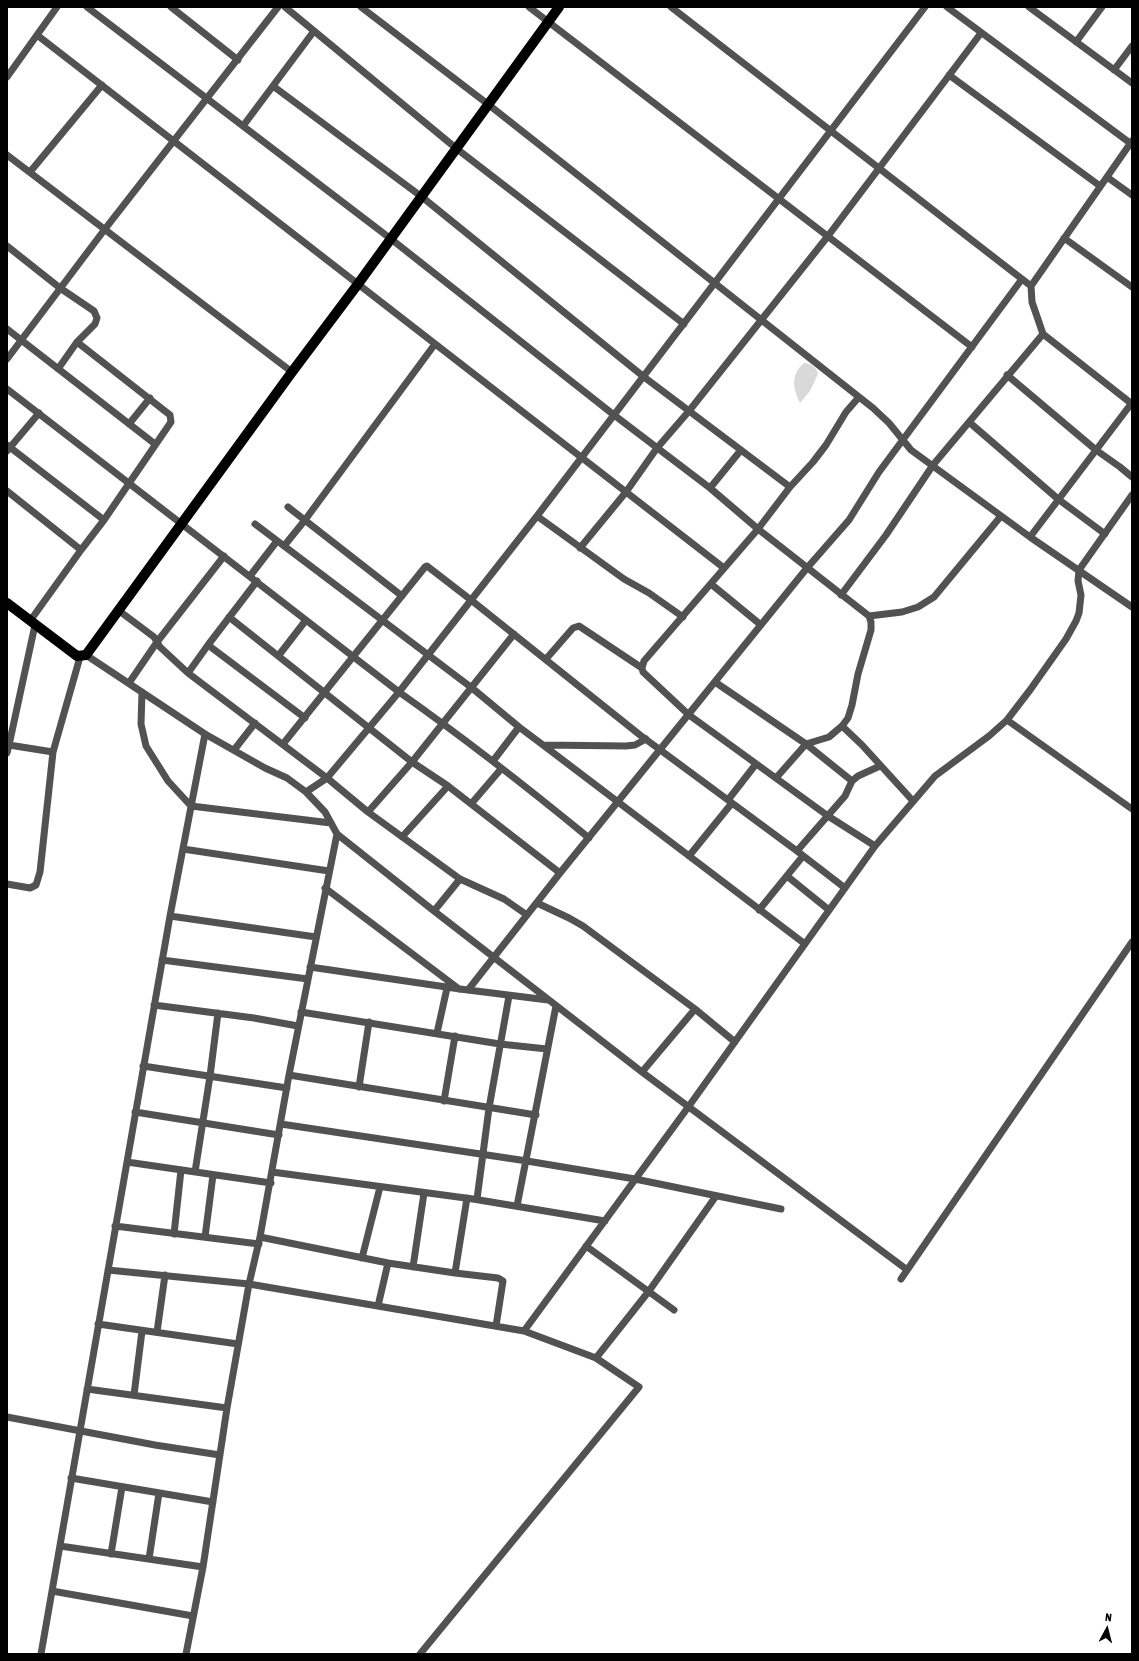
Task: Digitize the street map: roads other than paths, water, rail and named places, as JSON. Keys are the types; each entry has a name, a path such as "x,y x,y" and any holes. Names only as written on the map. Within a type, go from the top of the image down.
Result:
{"main road":[{"path":"7,603 32,623 83,656 182,524 292,372 422,197 559,7"}],"street":[{"path":"7,77 57,7"},
{"path":"87,7 391,239 614,415 710,488 758,529 869,616 872,622 871,630 858,674 848,718 842,726 829,737 806,744 776,778"},
{"path":"171,7 238,60"},
{"path":"7,359 105,229 208,99 278,7"},
{"path":"285,7 457,148 684,324"},
{"path":"361,7 489,105 859,397 889,423 902,441 911,450 1030,537 1132,607"},
{"path":"529,7 780,198 972,347"},
{"path":"671,7 1031,286"},
{"path":"306,792 327,778 428,656 582,458 925,7"},
{"path":"947,7 1131,142 1031,286 1032,302 1043,334 1132,404 1030,537"},
{"path":"1029,7 1132,83"},
{"path":"1038,14 1044,7"},
{"path":"1076,42 1102,7"},
{"path":"243,126 314,31"},
{"path":"580,548 626,492 657,448 689,411 828,236 981,33"},
{"path":"37,35 724,568"},
{"path":"1114,70 1132,46"},
{"path":"949,75 1100,186"},
{"path":"30,172 102,85"},
{"path":"273,86 422,197 644,377 790,487"},
{"path":"7,155 292,372"},
{"path":"1107,177 1132,195"},
{"path":"1064,238 1132,287"},
{"path":"7,246 96,314 95,324 77,342 58,369"},
{"path":"464,990 493,958 560,872 807,568 849,520 879,472 1022,279"},
{"path":"7,330 155,444"},
{"path":"841,595 890,529 933,465 1007,375 1043,334"},
{"path":"7,753 32,623 81,550 104,520 171,422 170,415 77,342"},
{"path":"284,546 305,520 435,344"},
{"path":"1007,375 1096,450 1120,466 1132,477"},
{"path":"7,388 399,692 443,723 493,761 501,769 545,801 589,838"},
{"path":"642,668 644,661 758,529 790,487 826,445 846,412 859,397"},
{"path":"129,424 150,398"},
{"path":"39,413 8,448 104,520"},
{"path":"969,422 1058,499 1105,534"},
{"path":"710,488 741,450"},
{"path":"7,491 81,550"},
{"path":"524,1331 689,1106 875,846 941,770 983,741 1007,720 1066,639 1079,613 1081,595 1078,581 1079,570 1132,495"},
{"path":"288,507 402,596"},
{"path":"537,516 580,548 683,617"},
{"path":"869,616 902,612 918,607 934,597 1001,516"},
{"path":"255,524 472,688 519,728 805,944"},
{"path":"250,576 277,541"},
{"path":"129,684 157,642 224,556"},
{"path":"283,744 427,566 472,600 660,750 845,888"},
{"path":"188,673 257,581"},
{"path":"711,584 761,625"},
{"path":"118,610 154,637 157,642 188,673 283,744 368,812 460,879 504,899 528,915"},
{"path":"229,617 279,655 412,762 448,786 560,872"},
{"path":"279,655 306,620"},
{"path":"546,659 573,628 579,626 642,668 643,672 689,715 828,816 875,846"},
{"path":"368,812 412,762 514,634"},
{"path":"208,645 305,718"},
{"path":"7,884 30,888 36,886 40,872 53,752 83,656 142,692 205,734 287,778 306,792 325,812 337,834 493,958 642,1072 906,1269"},
{"path":"715,682 806,744 852,781"},
{"path":"142,692 141,724 146,746 168,781 191,806 331,823"},
{"path":"1007,720 1132,809"},
{"path":"234,750 254,723"},
{"path":"842,726 862,745 913,801"},
{"path":"493,761 519,728"},
{"path":"41,1654 154,1004 205,734"},
{"path":"543,745 626,746 635,745 646,739"},
{"path":"9,745 53,752"},
{"path":"689,856 756,764"},
{"path":"759,910 787,876 800,853 844,796 852,781 858,776 880,766"},
{"path":"471,804 501,769"},
{"path":"402,837 448,786"},
{"path":"186,1654 203,1567 227,1408 249,1284 260,1240 298,1026 337,834"},
{"path":"183,849 329,871"},
{"path":"787,876 829,910"},
{"path":"434,911 460,879"},
{"path":"325,888 464,990"},
{"path":"537,903 583,926 695,1009 735,1042"},
{"path":"170,916 316,937"},
{"path":"901,1278 1132,942"},
{"path":"162,960 308,979"},
{"path":"310,967 447,988 548,1000"},
{"path":"437,1033 447,988"},
{"path":"477,1199 489,1108 509,996"},
{"path":"154,1004 298,1026"},
{"path":"518,1206 556,1006"},
{"path":"642,1072 695,1009"},
{"path":"301,1012 500,1044 547,1049"},
{"path":"195,1172 218,1013"},
{"path":"359,1086 369,1022"},
{"path":"444,1101 456,1036"},
{"path":"143,1066 287,1088"},
{"path":"289,1075 444,1101 536,1114"},
{"path":"135,1112 279,1135"},
{"path":"281,1124 527,1161 635,1180 781,1209"},
{"path":"127,1162 271,1182"},
{"path":"174,1234 181,1170"},
{"path":"272,1172 477,1199 604,1221"},
{"path":"205,1237 213,1175"},
{"path":"362,1258 380,1187"},
{"path":"413,1267 424,1193"},
{"path":"596,1358 649,1291 716,1196"},
{"path":"455,1274 467,1198"},
{"path":"115,1226 205,1237 260,1240 455,1274 502,1279 503,1281 496,1326"},
{"path":"586,1246 674,1310"},
{"path":"378,1306 388,1263"},
{"path":"108,1270 249,1284 524,1331 596,1358 639,1387 420,1654"},
{"path":"157,1332 165,1275"},
{"path":"98,1324 238,1344"},
{"path":"134,1395 142,1331"},
{"path":"87,1389 227,1408"},
{"path":"7,1416 155,1445 220,1455"},
{"path":"71,1478 213,1502"},
{"path":"111,1554 122,1487"},
{"path":"149,1559 159,1493"},
{"path":"60,1546 203,1567"},
{"path":"52,1591 193,1616"}]}
